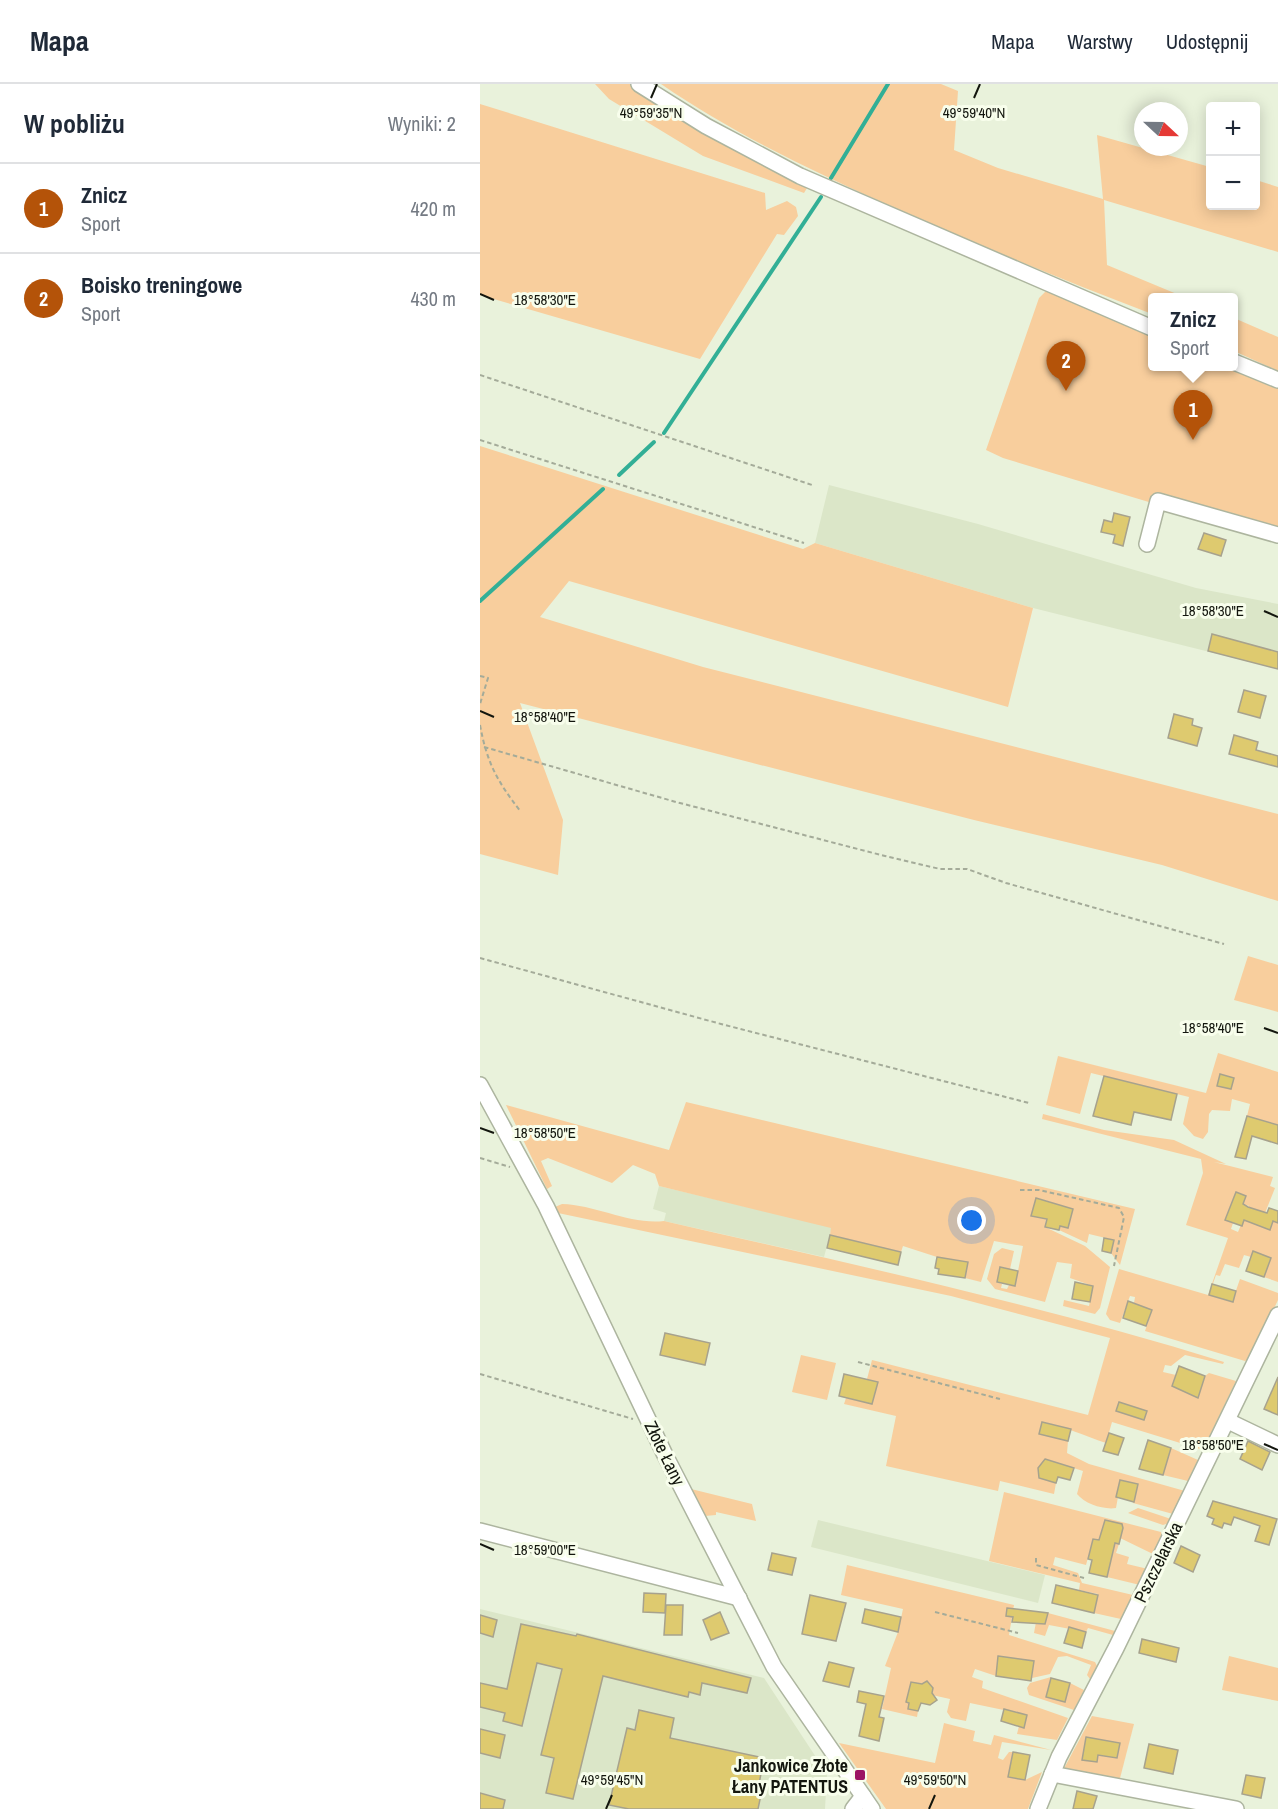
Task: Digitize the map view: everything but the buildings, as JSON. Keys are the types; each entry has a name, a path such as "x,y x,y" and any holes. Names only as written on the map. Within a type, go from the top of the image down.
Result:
{"street":[{"path":"639,84 706,126 801,176 1148,326"},
{"path":"1238,364 1278,380"},
{"path":"1147,544 1158,501 1278,535"},
{"name":"Złote Łany","path":"480,1086 525,1167 648,1418 780,1676 872,1809"},
{"name":"Pszczelarska","path":"1038,1809 1052,1774 1228,1421 1278,1315"},
{"path":"1228,1421 1278,1445"},
{"path":"480,1531 739,1598"},
{"path":"1052,1774 1236,1809"},
{"path":"852,1809 863,1796"}],"path":[{"path":"480,375 812,484"},
{"path":"480,440 804,543"},
{"path":"480,676 488,678 480,704"},
{"path":"480,725 484,747 502,786 521,812"},
{"path":"484,747 676,802 885,856 940,869 967,869 1006,883 1224,944"},
{"path":"480,958 721,1024 1029,1103"},
{"path":"480,1158 509,1167 525,1167"},
{"path":"1020,1190 1039,1190 1119,1208 1124,1216 1114,1266"},
{"path":"858,1362 999,1400"},
{"path":"480,1374 636,1420 648,1418"},
{"path":"1036,1558 1036,1565 1046,1570 1084,1578"},
{"path":"935,1612 1018,1633"}],"shaded area":[{"path":"595,84 631,84 709,137 807,188 804,193 703,156 609,99"},
{"path":"661,84 941,84 958,91 954,150 998,168 1103,199 1097,135 1134,145 1134,156 1171,156 1206,166 1206,210 1260,210 1260,181 1278,187 1278,252 1104,200 1107,265 1174,293 1148,293 1148,312 927,222 775,151"},
{"path":"480,104 765,193 766,210 787,201 796,207 798,216 784,235 777,234 700,359 480,295"},
{"path":"1046,291 1148,334 1148,371 1238,370 1278,385 1278,541 1003,458 986,450 1039,298"},
{"path":"1238,320 1278,337 1278,371 1238,353"},
{"path":"480,446 803,549 815,543 1033,608 1008,707 569,581 540,617 703,667 1278,814 1278,901 1162,865 974,820 520,703 563,820 558,875 480,854"},
{"path":"829,485 978,524 1196,588 1278,604 1278,669 1033,608 815,543"},
{"path":"1248,956 1278,965 1278,1012 1234,1000"},
{"path":"1218,1053 1278,1072 1278,1125 1247,1116 1250,1104 1232,1099 1230,1111 1212,1110 1209,1114 1208,1132 1203,1139 1194,1136 1183,1124 1189,1097 1091,1073 1080,1114 1046,1105 1058,1056 1206,1093"},
{"path":"686,1102 1135,1209 1120,1265 1111,1253 1114,1240 1089,1234 1087,1243 1059,1230 1051,1202 1037,1198 1032,1216 1046,1219 1045,1227 1085,1246 1110,1267 1100,1308 1095,1314 1063,1306 1064,1300 1089,1306 1093,1286 1070,1278 1072,1264 1057,1262 1045,1302 995,1289 987,1279 994,1254 1002,1248 1014,1251 1010,1269 1000,1267 997,1282 1002,1284 1001,1288 1007,1289 1009,1285 1015,1286 1023,1246 994,1241 981,1282 965,1278 967,1262 937,1257 903,1246 901,1252 830,1235 831,1228 659,1186 655,1174 633,1165 612,1183 548,1158 541,1161 552,1186 547,1189 506,1105 669,1150"},
{"path":"1043,1114 1104,1130 1174,1140 1226,1164 1214,1162 1273,1177 1270,1186 1275,1188 1265,1213 1270,1230 1273,1221 1278,1223 1278,1282 1264,1277 1271,1258 1253,1251 1251,1257 1244,1255 1239,1268 1225,1264 1220,1276 1216,1275 1209,1295 1232,1302 1240,1279 1278,1293 1278,1300 1250,1359 1245,1361 1145,1331 1152,1310 1134,1303 1135,1297 1130,1296 1120,1323 1110,1320 1106,1314 1119,1269 1208,1295 1228,1238 1186,1225 1203,1173 1201,1159 1042,1119","holes":["1236,1192 1246,1196 1243,1204 1249,1206 1238,1232 1231,1229 1233,1223 1225,1220"]},
{"path":"659,1186 832,1227 824,1257 664,1221 666,1213 653,1209"},
{"path":"562,1204 575,1205 626,1218 664,1221 875,1269 1085,1322 1224,1362 1223,1364 1185,1355 1171,1366 1165,1365 1163,1372 1176,1375 1172,1386 1197,1397 1205,1376 1209,1373 1236,1381 1203,1450 1112,1422 1106,1443 1042,1422 1040,1434 1068,1441 1067,1453 1089,1464 1185,1491 1173,1514 1133,1503 1138,1484 1121,1480 1116,1508 1095,1506 1077,1494 1083,1471 1045,1459 1039,1478 1056,1483 1054,1494 1000,1481 998,1491 886,1466 896,1416 844,1404 846,1398 872,1404 877,1382 867,1379 872,1360 1088,1415 1110,1338 951,1296 558,1213 555,1207"},
{"path":"801,1355 836,1363 827,1400 792,1392"},
{"path":"1171,1448 1198,1460 1188,1481 1163,1475"},
{"path":"691,1489 752,1504 756,1521 716,1512 716,1515 705,1516"},
{"path":"1004,1492 1161,1532 1163,1538 1155,1555 1120,1538 1122,1524 1105,1520 1100,1539 1119,1544 1116,1553 1129,1557 1127,1564 1148,1569 1140,1585 1107,1577 1111,1559 1089,1554 1086,1565 1055,1557 1053,1565 1078,1573 1082,1583 1133,1595 1121,1619 1094,1613 1098,1594 1079,1590 1080,1583 989,1561"},
{"path":"1138,1508 1171,1519 1169,1523 1163,1525 1128,1513"},
{"path":"818,1520 1045,1575 1038,1603 811,1547"},
{"path":"847,1565 1014,1605 1009,1635 1095,1662 1097,1666 1090,1679 1087,1675 1091,1665 1067,1656 1058,1657 1050,1674 1032,1678 1033,1661 999,1656 996,1676 975,1669 972,1677 983,1681 982,1688 1068,1718 1057,1740 1017,1734 1019,1726 1024,1728 1027,1715 970,1703 966,1721 951,1718 947,1712 950,1699 932,1695 933,1687 927,1681 922,1684 911,1682 906,1702 909,1703 908,1709 918,1711 917,1717 882,1709 891,1668 885,1666 898,1632 903,1609 841,1595"},
{"path":"480,1609 764,1678 827,1774 825,1809 480,1809"},
{"path":"1048,1613 1115,1631 1113,1635 1088,1628 1086,1632 1049,1625 1045,1636 1034,1633 1036,1622 1045,1624"},
{"path":"1229,1656 1278,1668 1278,1701 1222,1690"},
{"path":"1051,1677 1047,1697 1065,1702 1070,1683 1084,1690 1074,1710 1029,1695 1027,1688 1030,1683"},
{"path":"1092,1716 1134,1724 1118,1786 1060,1776"},
{"path":"944,1723 975,1731 973,1741 991,1745 994,1735 1051,1750 1002,1742 998,1758 1003,1760 1009,1752 1013,1752 1008,1777 1025,1780 1042,1772 1028,1809 886,1809 839,1743 935,1763"}],"waterway":[{"path":"831,178 888,84"},
{"path":"664,433 821,197"},
{"path":"619,475 654,442"},
{"path":"480,601 603,489"}],"place":[{"name":"Boisko treningowe","path":"1066,391"},
{"name":"Znicz","path":"1193,440"},
{"name":"Jankowice Złote Łany PATENTUS","path":"860,1775"}]}
